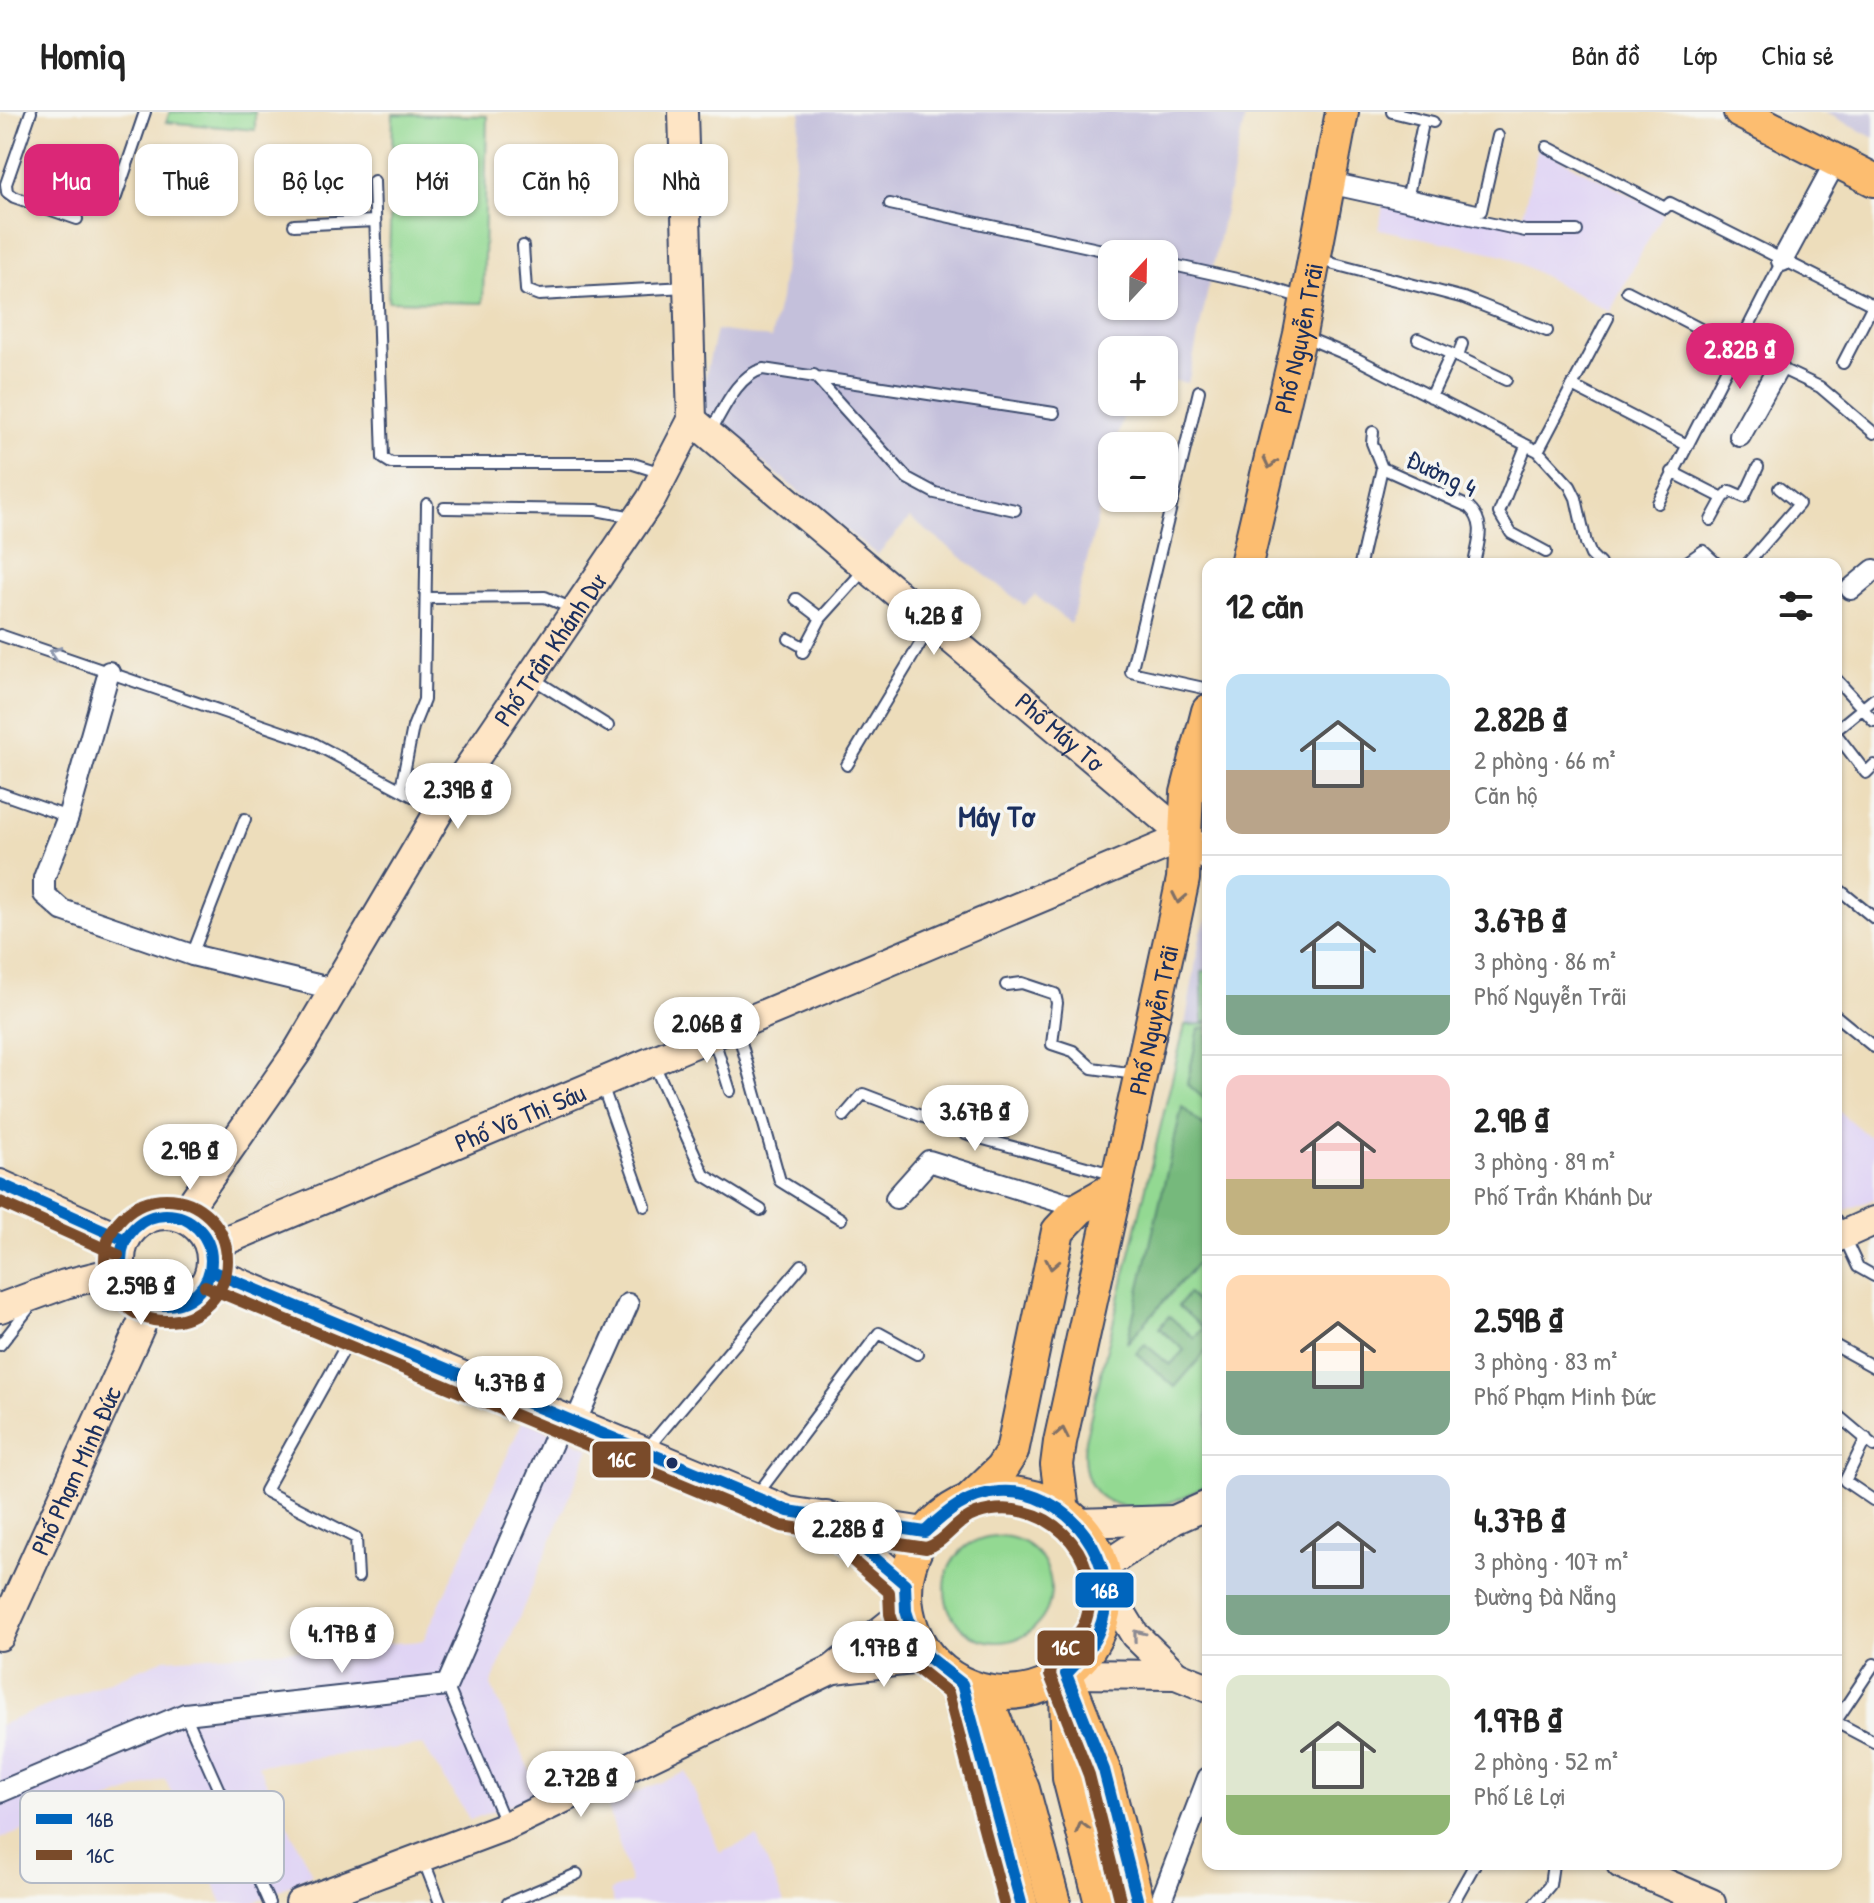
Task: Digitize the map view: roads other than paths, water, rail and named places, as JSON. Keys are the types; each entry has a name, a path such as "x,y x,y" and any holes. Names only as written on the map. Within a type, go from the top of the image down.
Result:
{"main road":[{"name":"Phố Nguyễn Trãi","path":"1247,558 1308,299 1342,112"},
{"path":"1740,112 1874,180"},
{"name":"Phố Nguyễn Trãi","path":"1071,1517 1057,1465 1060,1442 1183,879 1196,846 1187,793 1202,734"},
{"path":"970,1499 1001,1469 1012,1452 1058,1231 1080,1208 1117,1182"},
{"path":"994,1493 1018,1493 1042,1499 1071,1517 1093,1543 1105,1578 1103,1622 1089,1651 1066,1674 1026,1692 1005,1694 973,1687 929,1658 914,1636 906,1598 911,1557 925,1532 945,1512 970,1499 994,1493"},
{"path":"1066,1674 1069,1778 1101,1903"},
{"path":"1066,1674 1104,1770 1138,1903"},
{"path":"973,1687 1023,1789 1054,1903"},
{"path":"973,1687 1021,1903"},
{"path":"1023,1789 1029,1769 1038,1761 1054,1762 1069,1778"}],"street":[{"path":"683,112 688,287 700,427"},
{"path":"1782,261 1836,161"},
{"path":"1740,436 1778,368"},
{"name":"Phố Trần Khánh Dư","path":"182,1217 297,1052 440,810 638,518 663,473 700,427"},
{"name":"Phố Máy Tơ","path":"700,427 1196,846"},
{"path":"1851,589 1874,570"},
{"path":"109,672 68,817 44,878 44,894 62,910 192,955 334,989"},
{"name":"Phố Võ Thị Sáu","path":"210,1259 653,1060 1196,846"},
{"path":"896,1198 929,1161 1080,1208"},
{"path":"0,1184 125,1240"},
{"path":"162,1214 182,1217 200,1229 210,1259 199,1292 176,1305 151,1303 138,1296 122,1270 120,1257 125,1240 134,1227 152,1217 162,1214"},
{"path":"1842,1230 1874,1221"},
{"path":"210,1259 354,1331 788,1511 925,1532"},
{"path":"0,1308 65,1284 122,1270"},
{"name":"Phố Phạm Minh Đức","path":"0,1636 151,1303"},
{"path":"0,1792 185,1714 447,1685 569,1421 628,1304"},
{"path":"1071,1517 1197,1513"},
{"path":"1176,1675 1135,1635 1105,1578 1197,1513"},
{"path":"300,1903 506,1826 833,1669 906,1598 825,1516"},
{"path":"833,1669 929,1658"},
{"path":"1066,1674 1176,1675 1202,1686"},
{"path":"1160,1903 1202,1794"},
{"path":"1631,1870 1673,1896 1711,1903"}],"lane":[{"path":"31,112 6,184 7,192 77,219"},
{"path":"119,188 145,112"},
{"path":"1392,112 1430,123 1408,195"},
{"path":"1481,211 1498,136"},
{"path":"1547,147 1665,208 1670,203 1873,304 1843,363"},
{"path":"374,181 383,458 391,463 630,463 663,473"},
{"path":"1328,183 1408,195 1481,211 1483,215 1505,220"},
{"path":"1328,183 1525,231 1577,231"},
{"path":"890,204 1098,249"},
{"path":"294,225 375,221"},
{"path":"523,246 526,290 539,295 688,287"},
{"path":"1315,255 1334,264 1464,298 1547,331"},
{"path":"1658,503 1782,261"},
{"path":"1178,266 1255,283 1308,299"},
{"path":"1627,291 1820,387 1874,433"},
{"path":"1538,451 1608,318"},
{"path":"1300,334 1355,358 1538,451 1570,486 1576,498 1586,543 1594,558"},
{"path":"1418,339 1506,380"},
{"path":"1431,397 1462,344"},
{"path":"700,427 744,378 763,369 1054,413"},
{"path":"814,375 907,478 935,493 1015,510"},
{"path":"1572,386 1687,445"},
{"path":"1199,391 1131,672 1202,688"},
{"path":"1373,432 1372,443 1382,468"},
{"path":"1526,446 1499,513 1511,533 1546,552"},
{"path":"1711,520 1730,491 1744,497 1758,467"},
{"name":"Đường 4","path":"1361,558 1382,468 1469,507 1480,522 1475,558"},
{"path":"1672,472 1723,498"},
{"path":"1752,558 1799,504 1779,488"},
{"path":"401,788 413,727 424,700 427,504"},
{"path":"444,508 596,510 638,518"},
{"path":"1693,558 1703,551 1711,558"},
{"path":"789,639 804,650 821,618 867,567"},
{"path":"426,598 545,597 574,610"},
{"path":"796,599 821,618"},
{"path":"847,765 933,622"},
{"path":"0,635 311,742 440,810"},
{"path":"529,676 608,726"},
{"path":"1842,686 1874,721"},
{"path":"1842,727 1874,699"},
{"path":"1842,740 1866,773 1874,765"},
{"path":"0,793 68,817"},
{"path":"192,955 245,819"},
{"path":"1842,892 1874,918"},
{"path":"1006,985 1022,983 1055,994 1057,1003 1052,1044 1073,1051 1092,1068 1141,1075"},
{"path":"1842,1021 1874,1047"},
{"path":"725,1030 730,1091"},
{"path":"725,1030 780,1181 841,1219"},
{"path":"653,1060 704,1175 761,1210"},
{"path":"601,1083 645,1206"},
{"path":"844,1116 863,1094 976,1137 1117,1182"},
{"path":"1842,1238 1858,1267 1874,1276"},
{"path":"645,1451 802,1265"},
{"path":"0,1345 41,1293"},
{"path":"354,1331 265,1491 356,1538 358,1577"},
{"path":"755,1497 879,1333 917,1354"},
{"path":"1842,1349 1874,1367"},
{"path":"1842,1419 1870,1442 1845,1481 1873,1500"},
{"path":"1842,1713 1874,1664"},
{"path":"447,1685 506,1826"},
{"path":"185,1714 219,1791"},
{"path":"1842,1725 1874,1742"},
{"path":"422,1858 440,1903"},
{"path":"1453,1903 1472,1870"},
{"path":"1535,1903 1550,1885 1552,1870"},
{"path":"508,1903 577,1874"},
{"path":"260,1883 269,1903"}],"district":[{"name":"Máy Tơ","path":"996,816"}]}
